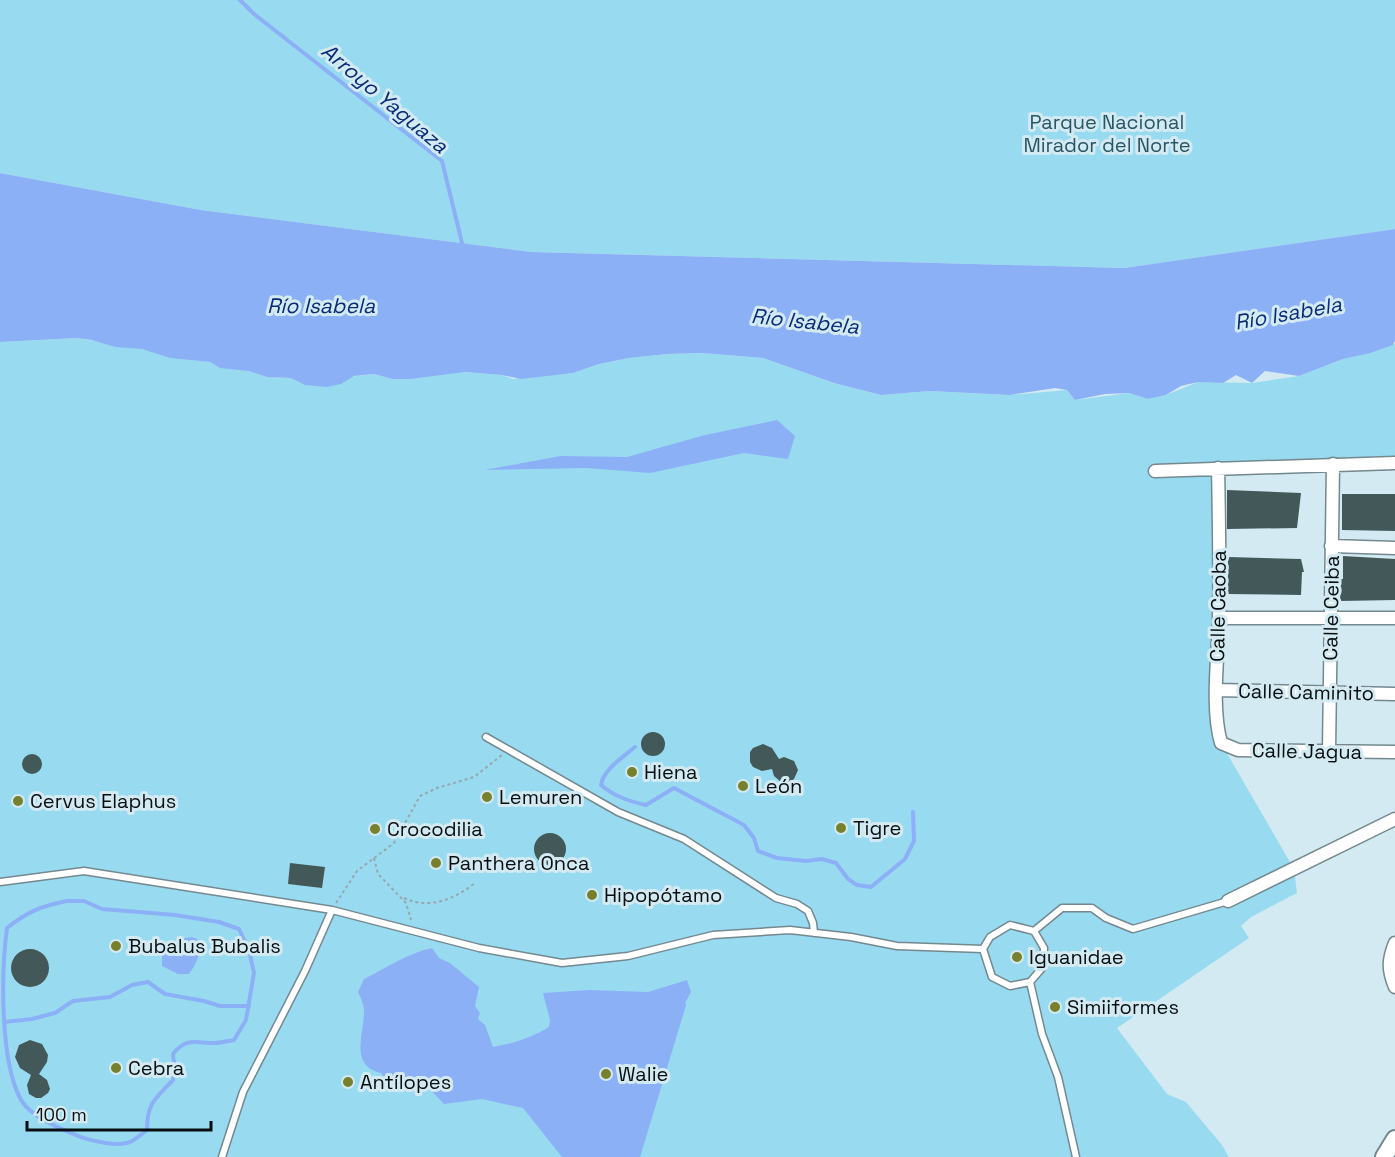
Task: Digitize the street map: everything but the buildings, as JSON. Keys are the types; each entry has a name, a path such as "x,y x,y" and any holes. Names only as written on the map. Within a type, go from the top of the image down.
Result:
{"main road":[{"path":"1384,1157 1395,1139"}],"street":[{"path":"1155,471 1395,463"},
{"name":"Calle Ceiba","path":"1329,751 1333,465"},
{"name":"Calle Caoba","path":"1218,468 1217,690 1218,731 1221,743"},
{"path":"1331,546 1395,548"},
{"path":"1219,618 1395,618"},
{"name":"Calle Caminito","path":"1217,690 1395,694"},
{"name":"Calle Jagua","path":"1221,743 1238,750 1395,752"},
{"path":"1228,901 1395,819"},
{"path":"1395,943 1389,957 1388,970 1395,987"}],"lane":[{"path":"486,737 618,812 684,839 776,898 797,904 807,911 813,923 814,933"},
{"path":"0,882 84,870 332,910 479,948 562,963 628,956 713,935 790,930 852,937 897,946 983,949"},
{"path":"1034,931 1062,908 1092,908 1106,918 1133,929 1228,901"},
{"path":"222,1157 243,1092 305,971 332,910"},
{"path":"1011,925 1034,931 1044,948 1043,967 1030,982 1010,986 992,977 983,949 990,937 1011,925"},
{"path":"1030,982 1042,1034 1058,1077 1076,1157"}],"path":[{"path":"332,910 357,872 394,843 420,796 437,788 474,777 503,755 507,749"},
{"path":"374,858 378,873 401,897 410,914 412,931"},
{"path":"401,897 413,903 441,902 457,897 476,882"}],"green space":[{"name":"Parque Nacional Mirador del Norte","path":"0,0 1395,0 1395,229 1124,268 531,252 201,210 0,173"},
{"path":"77,338 142,349 182,359 210,362 219,367 248,371 267,377 291,378 302,383 374,374 392,379 465,372 502,375 513,379 573,373 599,364 629,358 702,353 763,358 834,383 881,395 930,391 1010,395 1067,390 1075,400 1129,393 1148,399 1166,395 1198,382 1252,383 1299,376 1343,359 1395,344 1395,463 1219,468 1221,743 1294,869 1297,893 1251,917 1241,926 1249,938 1117,1028 1167,1094 1186,1102 1222,1145 1229,1157 0,1157 0,342"}],"water":[{"name":"Río Isabela","path":"0,173 201,210 531,252 1124,268 1395,229 1395,341 1393,345 1343,359 1299,376 1265,371 1252,383 1236,375 1223,383 1198,382 1181,386 1166,395 1148,399 1129,393 1105,394 1075,400 1067,390 1055,388 1010,395 930,391 881,395 834,383 763,358 702,353 629,358 599,364 573,373 521,379 465,372 410,379 392,379 374,374 354,376 341,384 327,387 305,385 291,378 267,377 248,371 220,368 210,362 170,358 142,349 116,347 77,338 0,342"},
{"path":"777,420 795,436 788,459 744,453 650,473 586,468 485,470 560,456 627,457 705,435"},
{"path":"192,937 201,941 198,959 189,974 178,974 162,966 162,954 179,939"},
{"path":"432,948 439,958 450,963 479,987 475,1006 480,1013 478,1019 485,1025 493,1047 522,1040 549,1027 550,1020 543,993 589,990 648,992 687,980 691,992 684,1005 638,1157 562,1157 523,1108 482,1099 444,1104 423,1082 412,1081 396,1088 387,1082 381,1073 365,1064 360,1048 364,1009 358,992 364,979 406,957"}],"waterway":[{"name":"Arroyo Yaguaza","path":"240,0 254,14 442,161 463,247"},
{"path":"635,747 605,774 601,785 612,793 646,805 674,788 744,825 754,838 758,851 777,858 806,861 822,859 836,863 848,879 857,885 871,887 905,859 914,841 913,812"},
{"path":"67,901 84,901 102,909 175,915 219,922 239,929 249,950 254,973 246,1020 234,1040 217,1043 192,1042 182,1045 173,1054 173,1080 150,1107 147,1130 127,1143 105,1143 84,1138 55,1126 26,1106 14,1084 9,1063 4,1017 3,992 7,928 35,910 67,901"},
{"path":"4,1022 32,1019 55,1013 73,1001 110,997 132,985 148,982 165,994 220,1006 249,1006"},
{"path":"638,1157 684,1005 679,1004"}],"place":[{"name":"Hiena","path":"632,772"},
{"name":"León","path":"743,786"},
{"name":"Lemuren","path":"487,797"},
{"name":"Cervus Elaphus","path":"18,801"},
{"name":"Tigre","path":"841,828"},
{"name":"Crocodilia","path":"375,829"},
{"name":"Panthera Onca","path":"436,863"},
{"name":"Hipopótamo","path":"592,895"},
{"name":"Bubalus Bubalis","path":"116,946"},
{"name":"Iguanidae","path":"1017,957"},
{"name":"Simiiformes","path":"1055,1007"},
{"name":"Cebra","path":"116,1068"},
{"name":"Walie","path":"606,1074"},
{"name":"Antílopes","path":"348,1082"}]}
